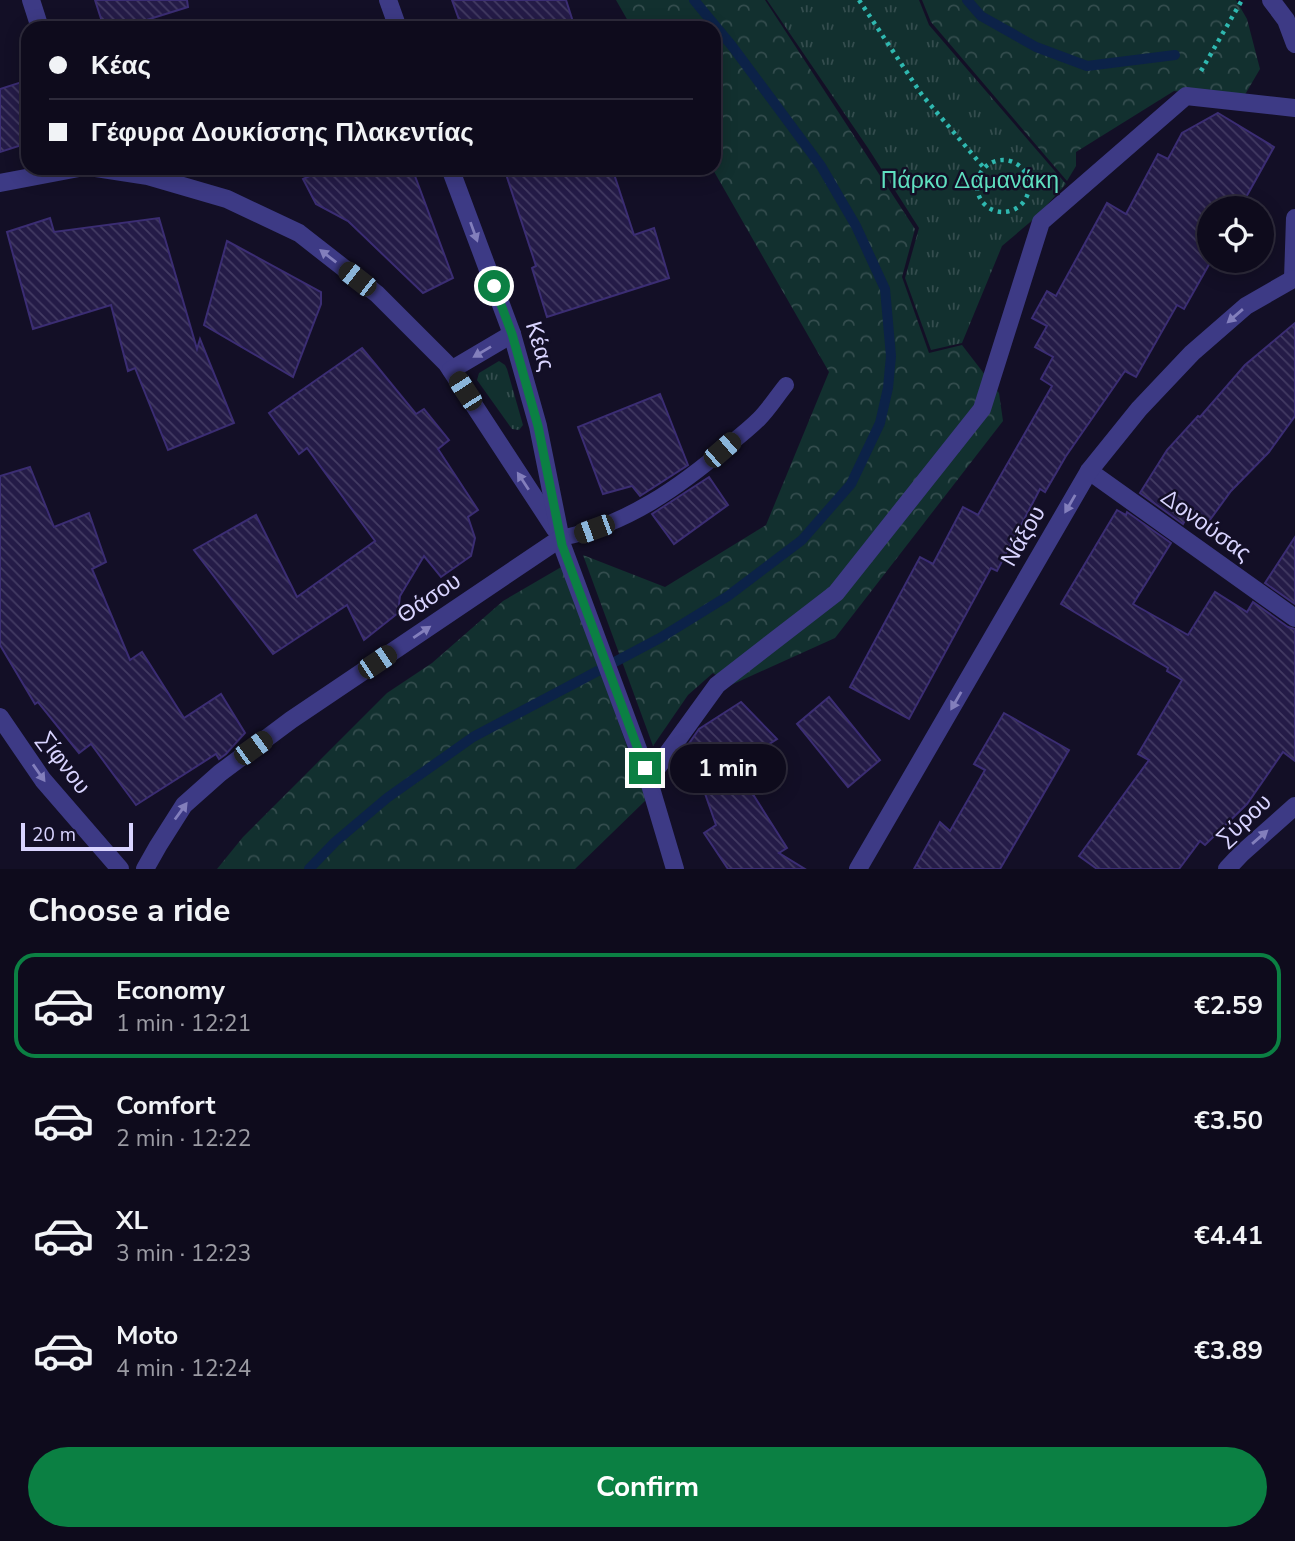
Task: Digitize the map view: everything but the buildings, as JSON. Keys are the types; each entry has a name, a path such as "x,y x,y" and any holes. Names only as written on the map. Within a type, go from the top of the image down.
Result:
{"street":[{"path":"31,0 38,21"},
{"path":"388,0 396,21"},
{"path":"1271,0 1286,20 1295,44"},
{"path":"647,773 716,685 836,593 982,409 1041,222 1186,96 1295,108"},
{"path":"0,183 42,175"},
{"path":"142,175 227,198 299,233 377,294 447,364 561,542 647,773 675,869"},
{"name":"Κέας","path":"453,175 512,334 538,426 561,542"},
{"path":"1294,279 1295,218"},
{"name":"Νάξου","path":"858,869 1089,471 1139,409 1192,353 1246,306 1294,279"},
{"path":"451,370 512,334"},
{"name":"Δονούσας","path":"1089,471 1295,618"},
{"name":"Θάσου","path":"145,869 184,805 220,773 291,720 561,542"},
{"name":"Σίφνου","path":"0,717 43,780 120,869"},
{"name":"Σύρου","path":"1227,869 1295,806"}],"lane":[{"path":"561,542 609,524 657,499 704,466 759,419 786,385"}],"path":[{"path":"859,0 922,95 984,167"},
{"path":"1186,96 1242,0"},
{"path":"1009,160 1025,170 1029,187 1028,196 1022,204 1008,212 1000,212 985,205 980,199 977,183 984,167 992,162 1009,160"}],"green space":[{"path":"616,0 765,0 915,229 902,277 929,353 962,345 999,393 1003,421 835,638 731,685 713,673 688,695 653,746 583,555 665,587 766,525 829,372 716,175 721,175 721,21 628,21"},
{"name":"Πάρκο Δαμανάκη","path":"767,0 919,0 929,25 1066,184 1035,218 1002,246 962,343 931,350 905,278 919,228"},
{"path":"922,0 1236,0 1247,19 1260,69 1243,98 1174,91 1076,152 1076,166 1067,181 931,22"},
{"path":"499,361 507,369 523,425 519,430 512,429 477,380 479,373"},
{"path":"563,566 646,800 575,869 217,869 243,837 387,693 432,663 503,601"}],"waterway":[{"path":"694,0 711,21"},
{"path":"967,0 981,16 1036,47 1087,66 1175,55"},
{"path":"309,869 335,842 387,798 473,737 660,638 728,596 802,540 851,484 880,423 888,388 891,356 885,289 856,226 821,166 721,33"}],"route":[{"path":"494,286 512,334 538,426 562,545 645,768"}]}
